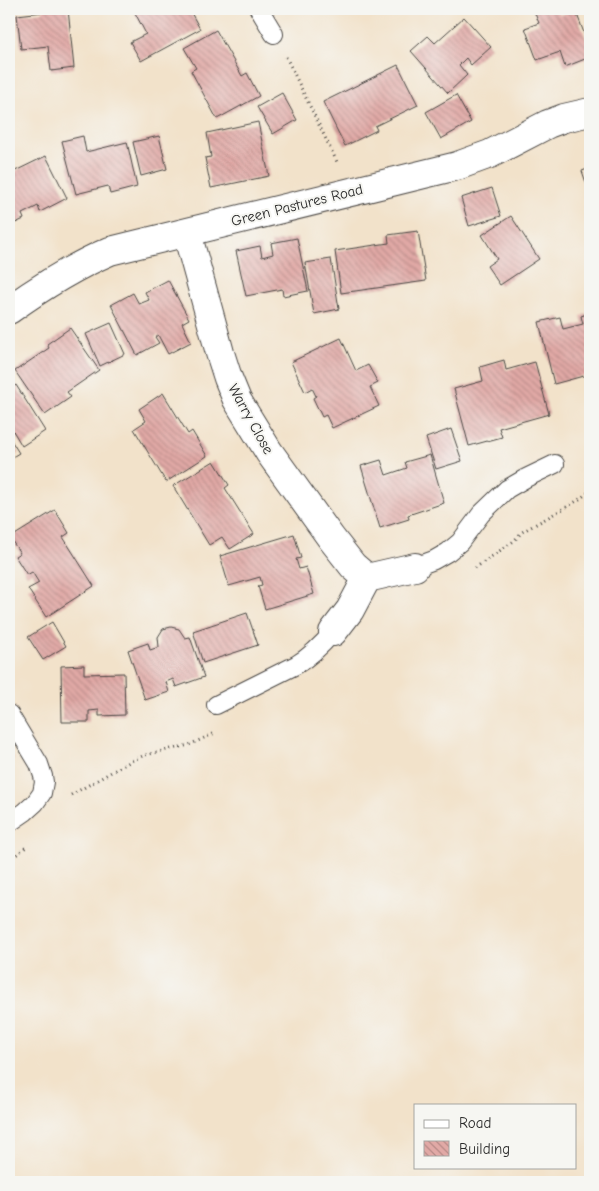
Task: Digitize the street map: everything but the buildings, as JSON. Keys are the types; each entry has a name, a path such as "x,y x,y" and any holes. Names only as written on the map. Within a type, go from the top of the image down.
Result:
{"street":[{"name":"Green Pastures Road","path":"9,310 52,280 94,258 110,252 475,161 548,124 590,112"},
{"name":"Warry Close","path":"187,233 220,353 237,400 269,452 331,538 353,566 367,578"},
{"path":"333,632 350,610 367,578 415,567"}],"lane":[{"path":"259,9 274,34"},
{"path":"415,567 441,556 460,542 481,514 507,489 555,464"},
{"path":"216,705 296,665 319,648 333,632"},
{"path":"9,714 39,764 44,787 35,803 9,822"}],"path":[{"path":"274,34 351,192"},
{"path":"471,571 514,541 522,532 577,501 590,491"}]}
